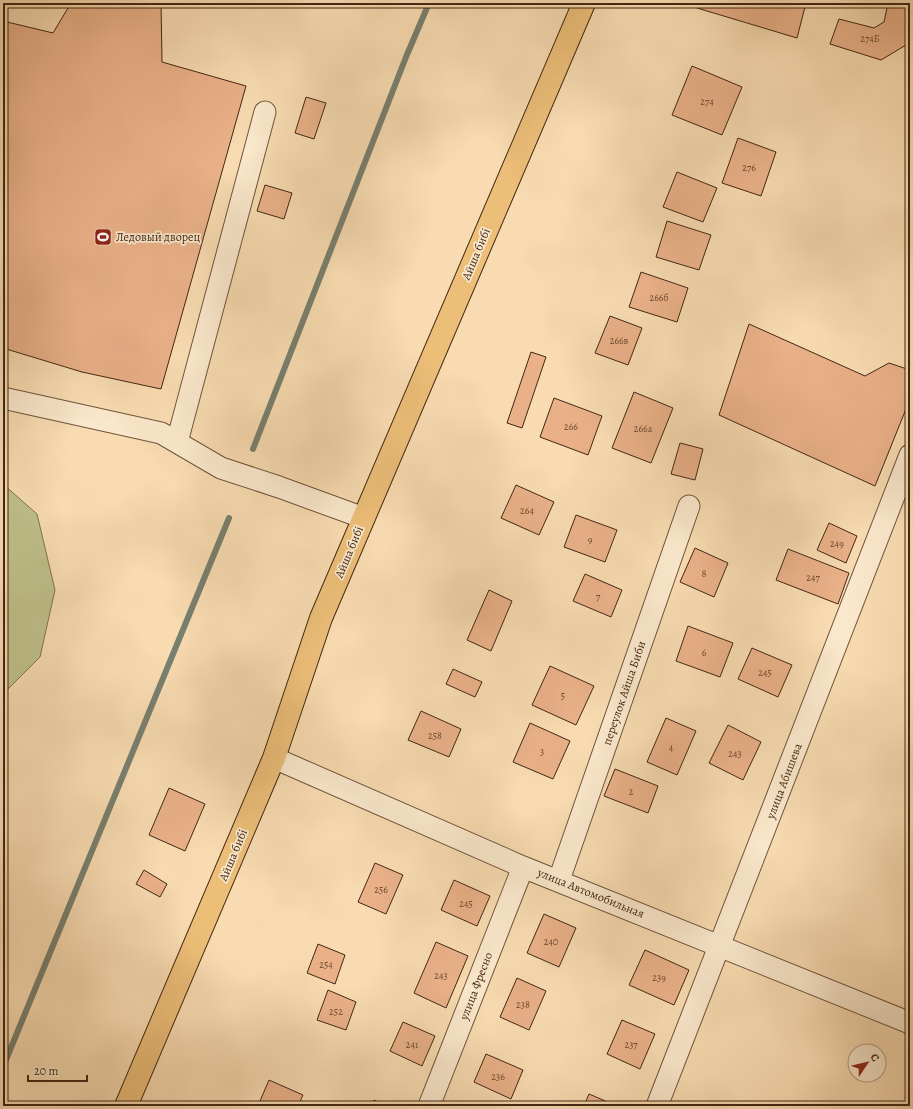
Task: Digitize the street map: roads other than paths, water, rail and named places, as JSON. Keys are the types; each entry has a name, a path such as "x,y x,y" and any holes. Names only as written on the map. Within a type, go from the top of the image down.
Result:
{"main road":[{"name":"Айша бибі","path":"126,1106 274,758 321,618 584,3"}],"street":[{"path":"177,442 265,112"},
{"path":"3,398 161,432 220,468 279,487 364,518"},
{"name":"улица Абишева","path":"657,1106 910,455"},
{"name":"переулок Айша Биби","path":"559,880 689,506"},
{"name":"улица Автомобильная","path":"274,758 523,866 910,1023"},
{"name":"улица Фресно","path":"429,1106 523,866"}],"waterway":[{"path":"253,449 406,57 429,3"},
{"path":"3,1067 229,518"}],"place":[{"name":"Ледовый дворец","path":"103,237"}]}
